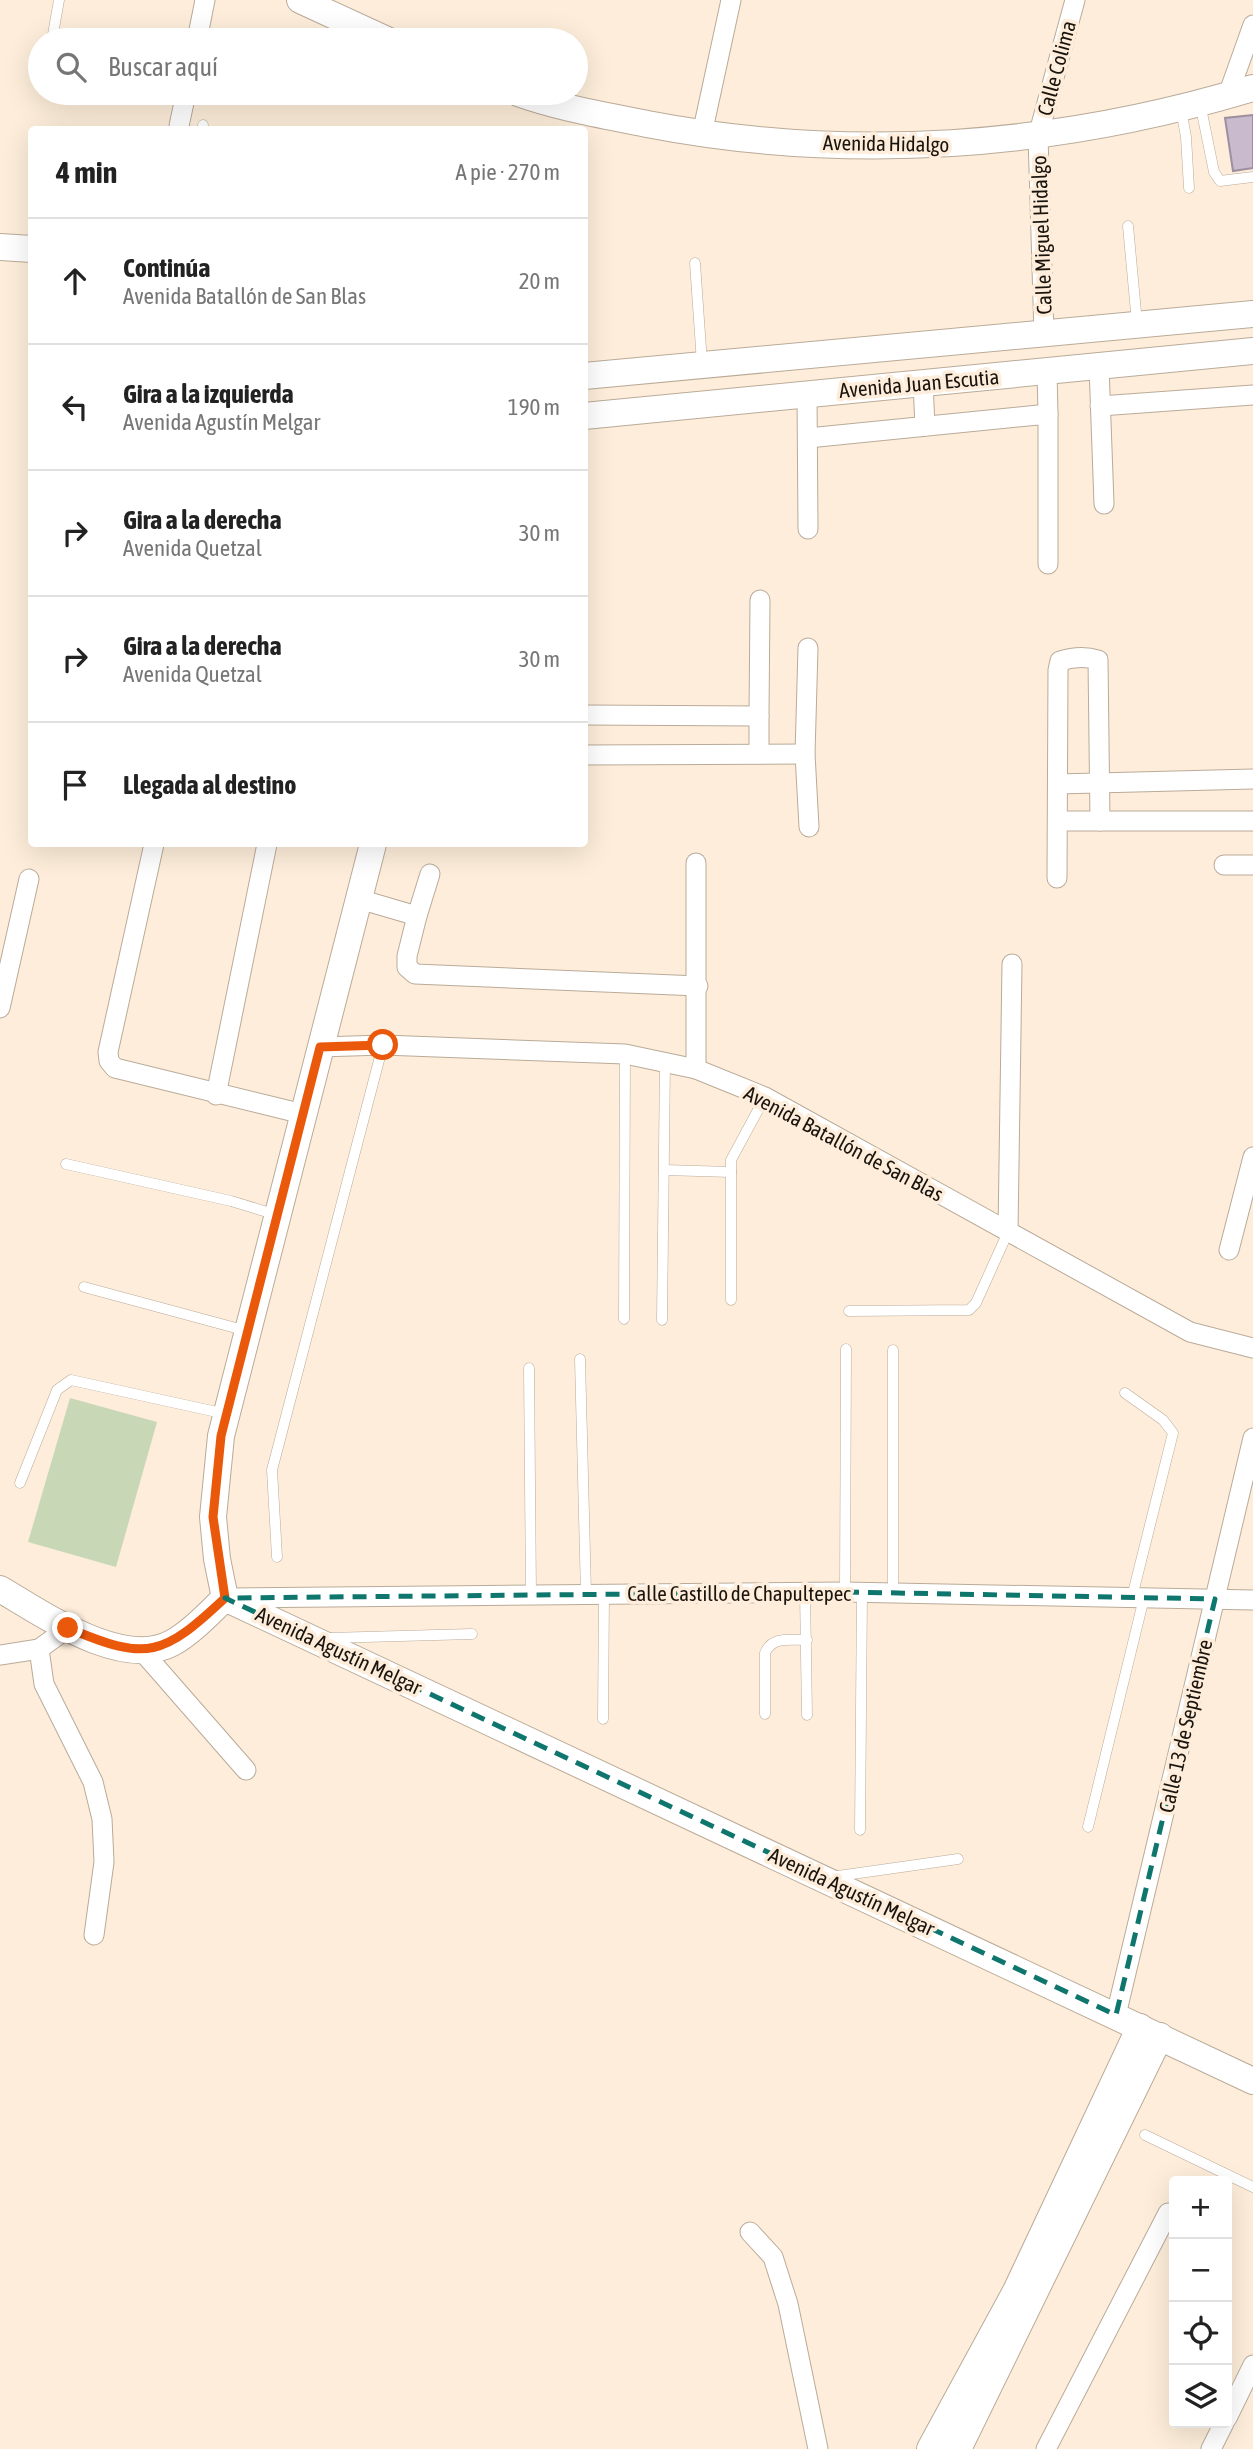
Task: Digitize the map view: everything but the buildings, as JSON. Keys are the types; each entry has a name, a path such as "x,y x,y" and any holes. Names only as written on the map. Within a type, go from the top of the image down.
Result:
{"main road":[{"path":"300,0 361,28"},
{"name":"Avenida Hidalgo","path":"535,105 552,118 702,134 840,145 935,146 1038,136 1241,92"},
{"path":"0,247 28,249"},
{"name":"Avenida Juan Escutia","path":"588,376 1253,314"},
{"name":"Avenida Juan Escutia","path":"588,416 1253,351"},
{"path":"0,1589 68,1628 108,1645 142,1651 171,1644 225,1598 213,1517 221,1436 372,847"},
{"name":"Avenida Agustín Melgar","path":"225,1598 1253,2081"},
{"path":"958,2449 1025,2295 1150,2032"},
{"path":"930,2449 1025,2295"}],"street":[{"path":"199,28 205,0"},
{"path":"702,134 731,0"},
{"name":"Calle Colima","path":"1038,136 1075,0"},
{"path":"1241,92 1253,25"},
{"path":"179,126 183,105"},
{"name":"Calle Miguel Hidalgo","path":"1038,136 1044,334"},
{"path":"1099,366 1104,504"},
{"path":"1047,371 1048,565"},
{"path":"923,383 925,426"},
{"path":"807,394 808,529"},
{"path":"1100,406 1253,395"},
{"path":"808,438 1048,414"},
{"path":"759,754 760,600"},
{"path":"808,648 805,754 809,827"},
{"path":"1057,878 1060,661 1088,657 1098,660 1100,821"},
{"path":"588,715 759,716"},
{"path":"588,755 805,754"},
{"path":"1058,784 1253,779"},
{"path":"1058,821 1253,821"},
{"path":"153,847 108,1052 109,1061 115,1068 216,1095 303,1114"},
{"path":"216,1095 266,847"},
{"path":"695,863 698,986 696,1069"},
{"path":"1224,865 1253,865"},
{"path":"430,874 407,956 407,967 415,974 698,986"},
{"path":"0,1008 8,941 29,880"},
{"path":"359,899 417,916"},
{"path":"1008,1232 1012,964"},
{"name":"Avenida Batallón de San Blas","path":"320,1047 383,1045 625,1054 696,1069 765,1097 1189,1332 1253,1348"},
{"path":"1229,1250 1253,1157"},
{"name":"Calle 13 de Septiembre","path":"1116,2015 1215,1599 1247,1493 1253,1438"},
{"name":"Calle Castillo de Chapultepec","path":"225,1598 853,1592 1253,1600"},
{"path":"0,1655 39,1649 68,1628"},
{"path":"39,1649 44,1684 93,1783 102,1819 104,1862 93,1935"},
{"path":"142,1651 246,1770"},
{"path":"1046,2449 1168,2213"},
{"path":"750,2232 773,2257 788,2304 818,2449"},
{"path":"1232,2408 1253,2365"},
{"path":"1211,2449 1222,2428"}],"lane":[{"path":"54,28 59,0"},
{"path":"1190,105 1214,172 1220,181 1253,177"},
{"path":"1189,188 1186,137 1190,105"},
{"path":"1128,226 1137,325"},
{"path":"695,263 702,365"},
{"path":"276,1557 272,1470 383,1045"},
{"path":"624,1319 625,1054"},
{"path":"662,1320 665,1063"},
{"path":"731,1300 731,1160 765,1097"},
{"path":"66,1164 231,1201 278,1215"},
{"path":"664,1170 731,1171"},
{"path":"849,1311 970,1310 976,1303 1008,1232"},
{"path":"85,1287 248,1331"},
{"path":"846,1349 860,1830"},
{"path":"893,1350 894,1593"},
{"path":"580,1359 603,1719"},
{"path":"529,1368 531,1596"},
{"path":"20,1483 57,1390 71,1380 227,1415"},
{"path":"1088,1827 1173,1433 1163,1419 1125,1393"},
{"path":"805,1592 807,1715"},
{"path":"315,1639 472,1634"},
{"path":"765,1713 765,1653 768,1645 777,1641 807,1640"},
{"path":"824,1878 958,1859"},
{"path":"1145,2135 1253,2188"}],"highlighted area":[{"path":"845,1592 1215,1599 1116,2015 225,1598"}],"green space":[{"path":"70,1398 157,1422 116,1567 28,1542"}],"route":[{"path":"68,1628 108,1645 142,1651 171,1644 225,1598 217,1559 213,1517 221,1436 320,1047 383,1045"}]}
